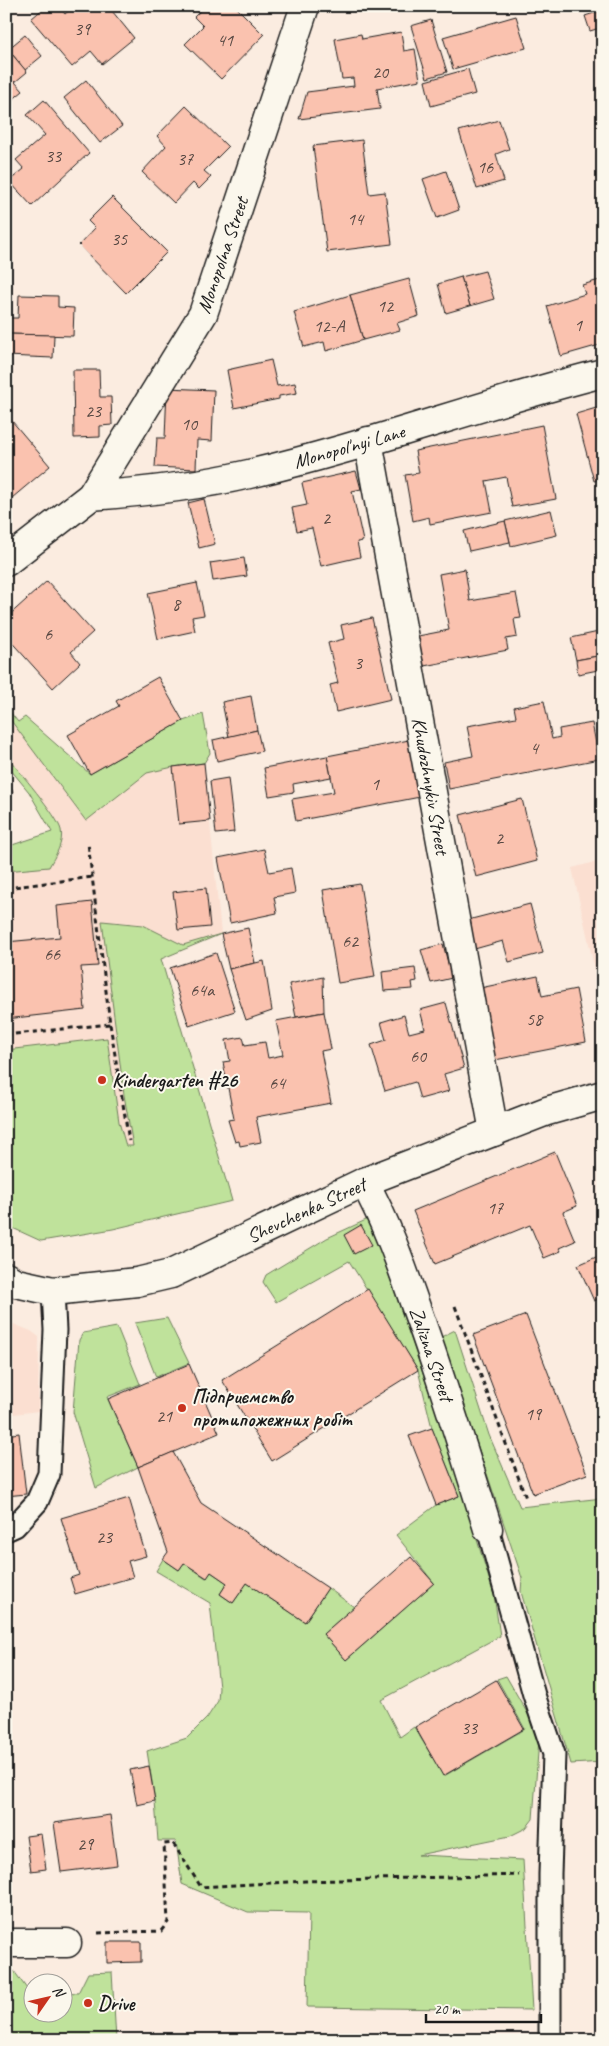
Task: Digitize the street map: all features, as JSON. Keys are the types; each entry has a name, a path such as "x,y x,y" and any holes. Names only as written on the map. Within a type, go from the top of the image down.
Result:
{"street":[{"name":"Monopolna Street","path":"6,562 91,496 203,314 305,6"},
{"name":"Monopol'nyi Lane","path":"91,496 138,493 247,474 368,441 541,389 603,373"},
{"name":"Khudozhnykiv Street","path":"368,441 494,1132"},
{"name":"Shevchenka Street","path":"6,1277 16,1283 53,1290 137,1282 171,1274 364,1182 547,1111 603,1095"},
{"name":"Zalizna Street","path":"364,1182 378,1207 402,1265 446,1391 488,1529"},
{"path":"6,1943 66,1943"}],"lane":[{"path":"6,1530 15,1526 37,1502 49,1474 55,1330 53,1290"},
{"path":"488,1529 534,1695 554,1754 550,1874 550,2040"}],"path":[{"path":"88,842 110,1024 129,1141"},
{"path":"6,888 93,877"},
{"path":"6,1035 110,1024"},
{"path":"455,1306 526,1498"},
{"path":"66,1943 102,1933 161,1931 165,1928 168,1922 164,1844 172,1843 201,1887 314,1881 550,1874"}],"shaded area":[{"name":"Kindergarten #26","path":"203,714 210,753 204,763 221,934 161,959 232,1201 113,1229 41,1241 6,1225 6,847 52,832 29,792 6,764 6,731 25,717 90,774 183,721"},
{"path":"603,860 603,1006 572,868"},
{"path":"6,1321 31,1331 39,1337 38,1411 6,1415"}],"green space":[{"path":"6,707 18,722 25,717 90,774 183,721 203,714 210,753 204,763 147,773 86,821 6,714"},
{"path":"6,755 53,814 61,830 60,845 49,867 6,871 6,847 52,832 29,792 6,764"},
{"path":"102,921 143,925 183,945 221,934 161,959 232,1201 113,1229 41,1241 6,1225 6,1050 107,1038 119,1122 126,1146 133,1146 124,1095"},
{"path":"366,1220 371,1223 450,1452 494,1595 500,1636 381,1700 400,1737 414,1727 444,1776 525,1729 497,1679 506,1676 529,1716 539,1739 533,1819 526,1828 510,1836 418,1855 523,1860 532,2010 307,2007 309,1913 248,1912 182,1884 176,1841 158,1841 155,1801 147,1751 187,1738 207,1718 218,1701 219,1688 210,1603 156,1571 163,1559 179,1570 184,1563 206,1578 211,1572 227,1583 220,1594 233,1603 247,1583 305,1622 328,1588 354,1607 323,1634 346,1660 434,1583 396,1535 436,1505 459,1496 432,1428 418,1370 349,1261 276,1302 263,1282 266,1275 327,1238"},
{"path":"167,1318 189,1363 156,1377 135,1323"},
{"path":"117,1327 140,1384 107,1397 138,1467 96,1488 73,1412 79,1340 83,1333"},
{"path":"455,1330 489,1435 520,1507 603,1498 603,1762 571,1764 521,1592 522,1578 441,1337"},
{"name":"Drive","path":"6,1971 14,1971 22,1982 22,2024 72,2024 72,1993 78,1993 88,1973 112,1972 116,2040 6,2040"}],"building":[{"path":"46,6 58,6 65,14 74,6 108,6 134,38 102,64 91,51 72,67 31,19"},
{"path":"205,6 235,6 264,35 221,79 185,44 203,26 194,17"},
{"path":"603,10 603,27 590,31 585,16"},
{"path":"516,16 526,48 453,69 443,37"},
{"path":"431,20 447,72 427,78 411,26"},
{"path":"401,32 404,51 415,49 420,80 377,88 380,109 299,119 307,92 354,86 353,78 342,79 335,39 361,34 362,39"},
{"path":"25,35 42,56 25,70 8,49"},
{"path":"6,47 27,72 15,82 23,91 6,105"},
{"path":"468,69 475,94 431,106 425,81"},
{"path":"86,80 122,126 100,143 64,98"},
{"path":"44,100 89,153 32,206 9,181 24,169 16,160 45,135 27,115"},
{"path":"186,106 228,147 204,171 211,177 199,189 193,183 174,203 142,172 166,146 157,136"},
{"path":"499,120 509,149 496,154 504,181 477,189 459,131"},
{"path":"362,140 369,194 385,192 392,244 327,252 313,146"},
{"path":"446,171 459,210 437,218 423,179"},
{"path":"112,197 167,252 126,293 79,245 95,228 88,221"},
{"path":"485,271 494,299 470,306 461,277"},
{"path":"461,277 470,306 446,313 438,284"},
{"path":"409,279 419,316 397,323 400,330 363,340 350,295"},
{"path":"603,279 603,344 561,356 547,306 585,294 582,285"},
{"path":"19,295 58,296 58,307 74,308 73,336 7,334 7,318 18,318"},
{"path":"350,295 363,340 326,351 324,342 304,347 294,312"},
{"path":"7,334 54,335 53,358 6,356"},
{"path":"271,360 277,386 295,383 297,393 279,396 279,399 234,408 227,370"},
{"path":"73,370 99,370 100,397 111,397 112,425 100,426 100,437 74,438"},
{"path":"167,388 214,390 212,441 197,440 196,469 155,467 157,438 165,438"},
{"path":"603,406 603,479 594,481 576,414"},
{"path":"6,414 50,466 6,503"},
{"path":"542,425 556,499 512,507 506,477 486,481 492,512 430,524 429,517 413,521 405,475 419,473 415,451"},
{"path":"356,471 361,489 352,491 363,541 357,542 360,557 321,566 312,528 297,531 292,508 307,505 302,483"},
{"path":"204,499 215,544 199,548 188,503"},
{"path":"551,510 557,535 511,546 505,521"},
{"path":"505,521 510,542 469,551 464,531"},
{"path":"244,558 247,576 213,581 210,563"},
{"path":"465,569 470,601 516,593 521,618 514,619 517,637 506,639 508,650 424,666 418,636 449,630 439,574"},
{"path":"47,581 93,632 71,652 80,663 53,688 6,636 6,618"},
{"path":"197,583 204,615 192,617 195,631 158,639 148,593"},
{"path":"372,618 391,699 336,712 330,685 338,683 328,643 344,639 341,625"},
{"path":"603,631 603,655 576,660 571,638"},
{"path":"603,655 603,669 578,674 576,660"},
{"path":"158,677 183,721 90,774 68,735 119,706 116,701"},
{"path":"251,696 257,730 229,737 222,702"},
{"path":"544,701 552,739 560,737 559,729 592,723 599,759 449,789 444,762 473,756 467,726 516,717 514,707"},
{"path":"257,730 262,751 217,761 213,740"},
{"path":"409,740 420,797 296,821 292,799 334,792 327,756"},
{"path":"327,756 331,777 293,784 294,792 269,796 264,768"},
{"path":"204,763 210,821 179,824 173,767"},
{"path":"228,778 234,832 216,834 210,781"},
{"path":"6,779 13,792 6,795"},
{"path":"522,799 537,861 476,877 460,815"},
{"path":"264,849 269,872 291,868 295,893 274,897 277,913 230,923 218,858"},
{"path":"599,867 603,867 603,889"},
{"path":"360,884 375,977 338,983 323,890"},
{"path":"206,888 210,927 178,930 173,892"},
{"path":"92,902 98,966 81,967 85,1010 6,1019 6,942 60,937 57,906"},
{"path":"530,904 543,953 509,962 503,941 471,950 464,921"},
{"path":"248,928 255,963 229,969 221,934"},
{"path":"443,944 452,978 431,983 421,950"},
{"path":"216,953 235,1011 189,1026 170,968"},
{"path":"264,961 272,1011 246,1020 229,969"},
{"path":"415,968 417,981 412,982 413,989 384,991 382,972"},
{"path":"538,976 542,996 576,989 586,1042 495,1060 480,988"},
{"path":"323,977 324,1012 296,1017 289,984"},
{"path":"446,1003 464,1068 444,1074 449,1091 420,1099 415,1082 385,1091 371,1045 386,1040 381,1022 404,1015 409,1033 425,1029 420,1010"},
{"path":"324,1012 331,1049 321,1051 331,1103 256,1117 261,1142 240,1146 239,1141 235,1142 228,1120 234,1119 223,1062 230,1061 226,1040 243,1037 245,1045 265,1042 268,1058 283,1055 276,1021"},
{"path":"555,1152 577,1206 563,1212 575,1241 559,1248 561,1251 544,1258 530,1225 435,1264 413,1211"},
{"path":"361,1225 372,1245 354,1254 344,1235"},
{"path":"603,1254 603,1297 594,1301 578,1265"},
{"path":"368,1289 418,1370 272,1461 222,1380"},
{"path":"526,1315 587,1474 533,1494 473,1335"},
{"path":"189,1364 219,1433 138,1467 108,1399"},
{"path":"432,1428 459,1496 436,1505 409,1436"},
{"path":"19,1433 26,1494 6,1496 6,1435"},
{"path":"173,1452 201,1503 328,1588 305,1622 247,1583 233,1603 220,1594 227,1583 211,1572 207,1578 184,1563 179,1570 163,1559 168,1552 138,1467"},
{"path":"129,1498 146,1556 128,1561 133,1577 75,1594 70,1578 79,1575 61,1518"},
{"path":"411,1557 434,1583 346,1660 323,1634"},
{"path":"496,1680 524,1729 443,1776 415,1727"},
{"path":"149,1766 155,1801 137,1805 130,1770"},
{"path":"110,1815 117,1865 61,1872 54,1823"},
{"path":"41,1834 46,1869 31,1871 26,1836"},
{"path":"6,1849 9,1878 6,1878"},
{"path":"107,1942 141,1942 141,1962 107,1963"}],"place":[{"name":"Kindergarten #26","path":"102,1080"},
{"name":"Підприємство протипожежних робіт","path":"182,1408"},
{"name":"Drive","path":"88,2003"}]}
